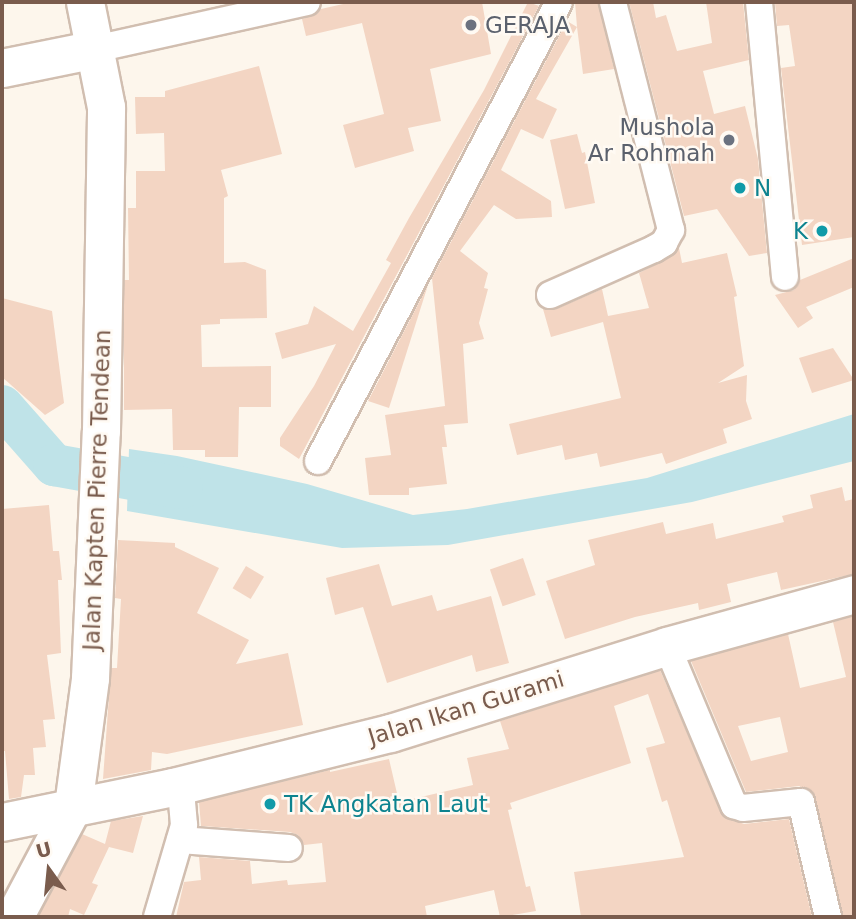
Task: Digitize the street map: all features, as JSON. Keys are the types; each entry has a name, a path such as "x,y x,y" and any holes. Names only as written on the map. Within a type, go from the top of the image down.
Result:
{"main road":[{"name":"Jalan Kapten Pierre Tendean","path":"14,917 73,806 90,678 102,431 106,107 85,2"},
{"path":"2,68 95,49"},
{"name":"Jalan Ikan Gurami","path":"2,822 173,787 390,733 667,646 854,594"}],"street":[{"path":"95,49 307,2"},
{"path":"318,461 559,2"},
{"path":"550,295 654,249 664,243 671,230 613,2"},
{"path":"759,2 785,277"},
{"path":"667,646 734,805 743,808 801,802 828,917"},
{"path":"157,917 184,825 178,792 173,787"},
{"path":"180,840 289,848"}],"water":[{"path":"854,414 854,461 692,502 448,545 342,548 127,511 129,449 177,456 307,484 413,515 467,509 647,478"}],"building":[{"path":"352,2 482,2 491,54 430,69 441,121 408,128 414,151 355,168 343,125 384,114 362,23 306,36 302,19 317,14 321,9"},
{"path":"528,2 539,6 299,459 280,446 280,438 314,386 336,344 282,359 275,333 308,324 314,306 353,331 391,263 386,260 484,90"},
{"path":"575,2 598,2 614,69 583,74"},
{"path":"629,2 653,2 656,18 666,15 677,51 712,43 706,2 743,2 749,60 703,71 714,114 745,106 758,159 767,253 749,256 717,209 684,216"},
{"path":"854,2 854,237 802,245 781,68 795,66 789,25 777,26 775,3"},
{"path":"567,21 577,27 536,99 557,109 543,139 521,129 501,170 551,201 552,217 516,219 494,205 460,251 488,273 484,288 488,289 479,323 484,339 463,344 468,423 444,425 447,447 442,447 447,484 409,488 409,495 369,495 365,458 391,455 385,415 445,406 432,278"},
{"path":"259,66 282,154 221,170 228,196 224,198 224,263 245,262 266,270 267,318 220,319 220,324 201,325 202,367 271,366 271,407 239,407 238,457 205,457 205,450 173,450 172,409 124,410 124,280 129,280 128,208 136,208 136,171 165,171 164,133 136,134 135,97 165,97 165,91"},
{"path":"577,134 582,153 585,152 595,203 565,209 550,140"},
{"path":"679,248 682,263 727,253 737,296 734,297 744,366 718,383 747,375 746,401 752,419 723,429 727,443 666,464 662,453 600,467 597,453 565,460 562,445 517,455 509,424 621,398 603,322 551,337 543,309 556,309 602,289 608,316 649,308 639,273 672,256"},
{"path":"854,258 854,287 806,307 813,318 798,328 775,295 794,290 800,280"},
{"path":"428,285 389,408 368,401"},
{"path":"2,298 52,311 64,403 45,415 2,377"},
{"path":"833,348 854,380 812,393 799,358"},
{"path":"842,487 845,501 854,499 854,574 781,590 777,572 727,584 731,602 699,610 698,603 635,617 565,639 546,581 595,565 588,540 663,522 666,534 713,523 716,539 784,522 782,516 813,508 810,495"},
{"path":"49,505 53,551 59,551 62,580 58,580 61,653 47,655 55,719 43,720 46,747 33,748 35,775 24,775 21,797 9,799 5,751 2,751 2,509"},
{"path":"118,540 175,543 175,547 219,568 197,613 249,640 236,664 288,653 303,725 167,754 152,752 151,770 103,779 111,668 117,668 121,599 115,598"},
{"path":"523,558 536,595 503,606 490,569"},
{"path":"379,564 392,606 432,595 437,611 491,596 509,663 476,672 472,655 387,683 363,607 335,615 326,578"},
{"path":"246,566 264,577 251,599 233,588"},
{"path":"854,616 854,917 843,917 813,792 799,786 746,792 691,661 788,634 800,688 846,677 833,622","holes":["780,717 788,752 751,761 738,726"]},
{"path":"660,670 723,816 744,824 789,819 812,917 581,917 574,872 684,857 667,800 662,802 646,748 665,743 648,694 614,706 631,763 510,803 512,809 508,810 526,887 530,886 536,911 500,917 494,890 425,906 427,917 176,917 184,882 201,880 199,857 250,861 252,884 287,880 288,885 326,882 322,843 304,845 298,835 290,832 201,826 199,802 330,770 389,759 399,802 473,785 467,758 509,749 500,721"},
{"path":"143,816 133,853 109,847 92,883 98,885 84,915 70,909 68,917 38,917 82,834 105,844 111,821"}],"waterway":[{"path":"2,406 54,465 182,488"}],"place":[{"name":"GERAJA","path":"471,25"},
{"name":"Mushola Ar Rohmah","path":"729,140"},
{"name":"N","path":"740,188"},
{"name":"K","path":"822,231"},
{"name":"TK Angkatan Laut","path":"270,804"}]}
